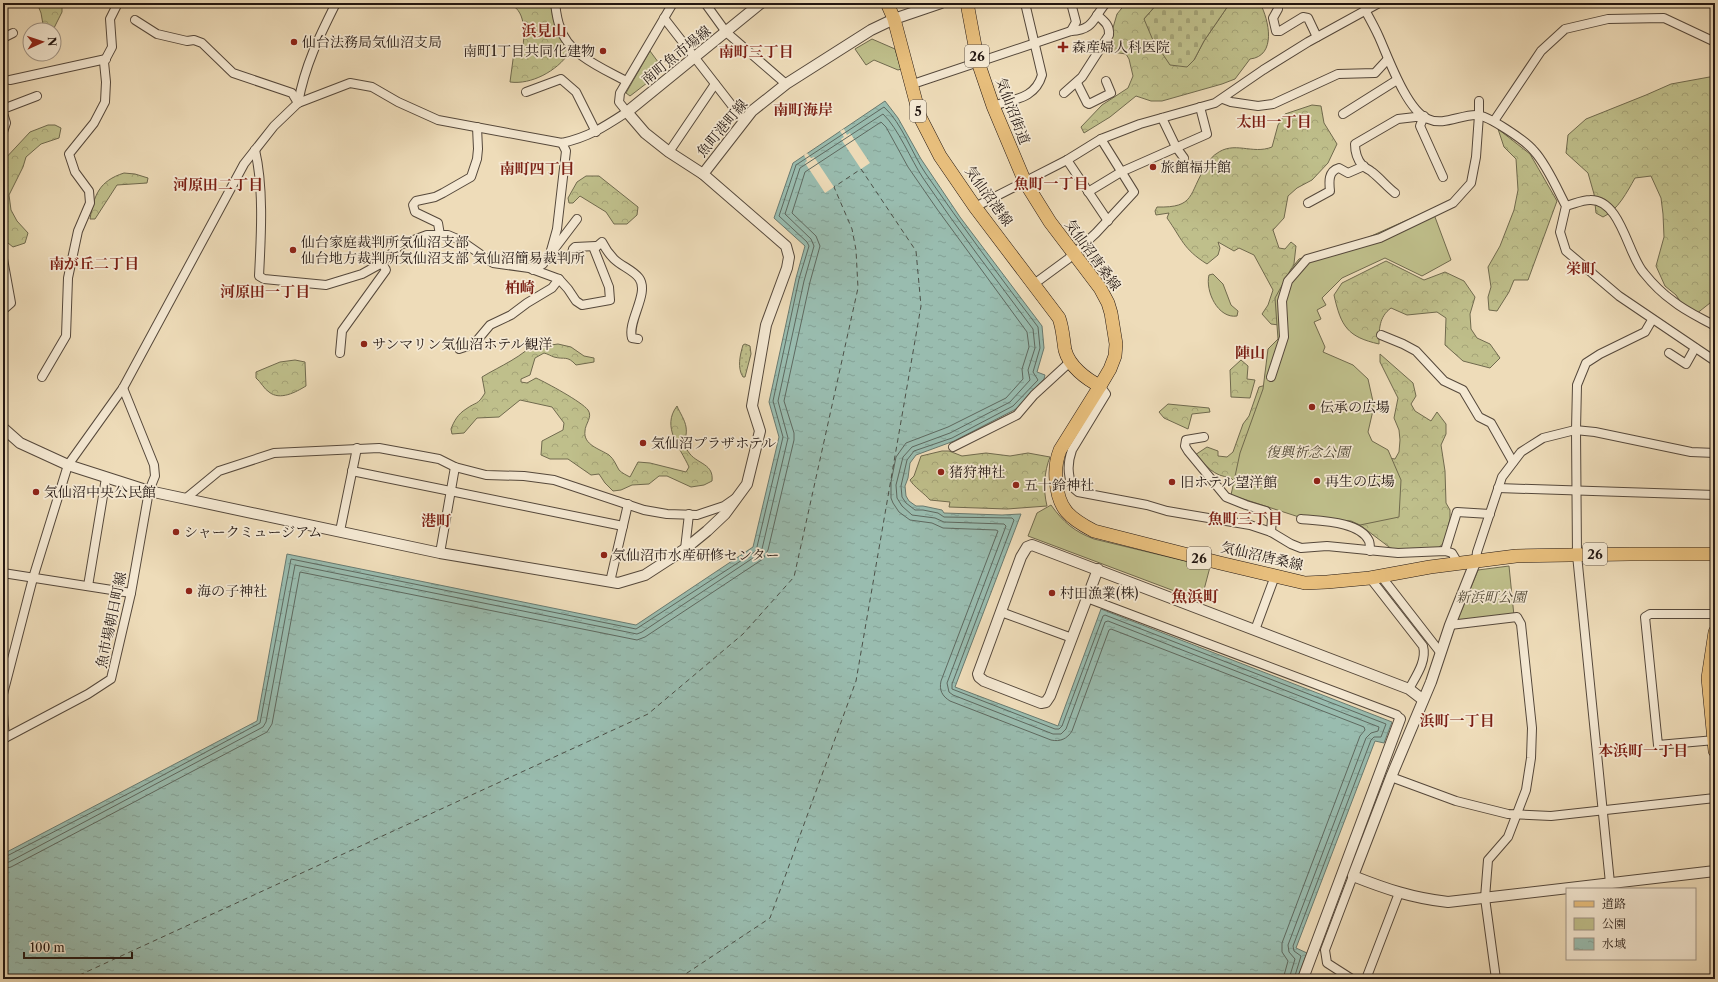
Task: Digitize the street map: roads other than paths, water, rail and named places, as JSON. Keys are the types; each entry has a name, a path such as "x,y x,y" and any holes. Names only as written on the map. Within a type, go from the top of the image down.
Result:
{"main road":[{"name":"気仙沼港線","path":"887,3 894,19 910,85 920,117 940,156 975,207 1059,318 1063,328 1066,352 1071,361 1084,377 1100,386"},
{"name":"気仙沼街道","path":"967,3 978,62 993,106 1025,182"},
{"name":"気仙沼唐桑線","path":"1025,182 1050,222 1100,288 1108,303 1111,313 1116,344 1115,356 1110,369 1056,459 1055,474 1059,502 1071,517 1081,524 1094,531 1305,583 1375,577 1476,560 1516,556 1715,554"},
{"path":"1715,632 1712,679 1715,744"}],"street":[{"path":"42,377 66,336 68,278 78,231 90,202 89,192 75,172 69,154 94,123 105,102 106,82 104,62 112,47 110,18 118,3"},
{"path":"298,104 301,86 311,54 336,3"},
{"path":"555,3 560,29 567,41 582,56 626,81"},
{"path":"673,3 626,81 620,93 619,102 645,133 669,152 702,174"},
{"path":"705,3 726,32 786,84"},
{"name":"南町魚市場線","path":"627,112 761,3"},
{"name":"魚町港町線","path":"740,495 747,484 760,431 752,406 766,325 787,268 789,257 786,246 702,174 752,111 786,84 851,41 894,19 941,3"},
{"path":"993,106 1032,93 1039,85 1042,75 1025,3"},
{"path":"1071,3 1076,22 1071,31"},
{"path":"910,85 1071,31 1079,31 1092,24 1106,3"},
{"path":"975,207 1067,160 1101,139 1140,124 1200,108 1223,99 1263,70 1317,37 1379,3"},
{"path":"1278,9 1273,18 1276,31 1280,31 1303,17 1308,18 1317,37"},
{"path":"1365,10 1379,37 1387,60 1397,80 1417,111 1428,119 1444,121 1470,115 1479,115 1494,121 1534,151 1566,206 1560,232 1566,251 1619,296 1652,320 1715,361"},
{"path":"1064,93 1077,83 1090,66 1094,57 1109,35 1110,30 1107,24 1097,15"},
{"path":"664,18 744,121"},
{"path":"1494,121 1541,51 1565,29 1608,19 1664,18 1715,42"},
{"path":"135,20 157,34 187,41 194,40 202,43 234,73 292,93 298,104"},
{"path":"3,38 13,33"},
{"path":"10,80 106,59"},
{"path":"1223,99 1231,102 1258,106 1273,104 1338,74 1375,73 1387,60"},
{"path":"526,92 561,79 576,92 596,132"},
{"path":"1343,114 1397,80"},
{"path":"1077,83 1087,103 1090,104 1111,93 1106,81"},
{"path":"3,694 33,578 68,465 123,388 244,164 274,126 298,104 333,88 350,83 372,87 398,102 438,120 562,143 579,139 596,132 627,112"},
{"path":"669,152 715,84"},
{"path":"3,109 37,96"},
{"path":"1271,377 1284,337 1282,301 1288,281 1307,259 1380,238 1453,202 1471,183 1476,157 1479,115 1478,101"},
{"path":"1088,192 1121,172 1207,134 1200,108"},
{"path":"3,114 6,123 3,132"},
{"path":"1395,193 1384,185 1382,180 1371,170 1362,165 1355,151 1355,144 1398,119 1424,116"},
{"path":"1424,116 1420,126 1443,177"},
{"path":"1162,118 1176,147 1184,158"},
{"path":"440,235 438,223 415,212 412,205 416,201 435,197 471,177 477,159 477,127"},
{"path":"1034,284 1074,254 1108,221 1134,192 1101,139"},
{"path":"533,270 543,264 551,251 557,229 566,151 562,143"},
{"path":"255,150 259,167 260,187 261,240 259,276 264,279 326,285 362,274 382,262 400,245 427,235 448,235 460,240 493,263 533,270 559,279 576,301 582,305 610,300 609,287 595,254 594,249 596,246"},
{"path":"1067,160 1108,221"},
{"path":"1308,202 1330,191 1330,174 1336,169 1339,168 1348,173 1364,166"},
{"path":"1566,206 1591,200 1604,205 1613,214 1625,232 1637,263 1643,272 1672,301 1715,326"},
{"path":"551,251 555,248 577,219"},
{"path":"572,253 572,249 575,247 596,246 602,242 615,260 639,278 642,285 640,298 630,331 632,338 638,339"},
{"path":"3,259 12,303 3,310"},
{"path":"340,353 342,331 386,270 382,262"},
{"path":"459,349 474,344 490,325 511,315 527,303 552,288 559,279"},
{"path":"1610,883 1578,555 1576,491 1577,385 1586,363 1600,354 1645,332 1652,320"},
{"path":"1381,335 1416,351 1444,381 1463,390 1479,417 1491,423 1513,462"},
{"path":"1669,353 1686,364 1695,348"},
{"path":"953,447 1017,415 1034,395 1071,361"},
{"path":"1100,386 1106,394 1072,450 1068,460 1068,471 1072,488 1078,492 1147,505 1167,511 1250,525 1271,532 1301,548 1327,546 1398,554 1445,551 1452,553 1458,563"},
{"name":"魚市場朝日町線","path":"4,738 88,694 111,679 131,593 149,491 155,476 154,464 123,388"},
{"path":"3,428 20,443 68,465 149,491 440,553 618,583 646,575 685,549 711,527 740,495"},
{"path":"1352,979 1326,963 1325,950 1391,777 1422,699 1431,682 1440,652 1476,560 1502,477 1521,452 1543,438 1576,430 1623,437 1691,452 1715,454"},
{"path":"1204,437 1186,440 1188,451 1226,497 1266,511 1272,518 1271,532"},
{"path":"184,499 219,471 274,453 357,448 379,448 439,459 455,467 486,475 524,476 554,480 644,510 668,514 696,515 724,506 740,495"},
{"path":"340,531 357,448"},
{"path":"440,553 455,467"},
{"path":"352,471 623,526"},
{"path":"88,586 106,478"},
{"path":"1498,488 1715,495"},
{"path":"610,582 628,504"},
{"path":"1445,551 1457,512 1490,514"},
{"path":"685,549 689,514"},
{"path":"1302,519 1341,524 1354,528 1368,540 1370,551"},
{"path":"1098,569 1050,696 1046,702 1041,702 984,681 979,677 978,674 1022,557 1027,547 1032,545 1098,569 1409,689 1422,699"},
{"path":"3,573 131,593"},
{"path":"1255,630 1275,576"},
{"path":"1375,577 1440,652"},
{"path":"1375,577 1423,646 1425,653 1423,660 1409,689"},
{"path":"1087,598 1396,715 1400,719 1304,976"},
{"path":"1001,612 1072,638"},
{"path":"1715,614 1650,614 1645,617 1658,745 1715,744"},
{"path":"1450,625 1517,617 1521,624 1532,728 1531,758 1526,790 1508,837 1488,860 1485,898 1496,979"},
{"path":"3,714 4,738"},
{"path":"1391,777 1456,801 1517,815 1551,816 1715,798"},
{"path":"1568,888 1715,871"},
{"path":"1353,876 1399,893 1419,898 1448,902 1566,888"},
{"path":"1366,979 1399,893"}],"water":[{"path":"885,101 898,118 921,159 960,217 1042,326 1044,348 1037,372 1045,375 1044,379 1016,409 954,441 916,455 910,463 908,478 905,486 906,496 909,501 916,506 942,510 944,513 1002,515 1021,514 955,687 1058,726 1101,609 1392,722 1384,743 1375,741 1296,948 1307,953 1298,977 1300,979 3,979 3,854 257,721 287,554 636,625 753,547 779,437 769,402 796,278 805,246 774,218 793,163"}],"place":[{"name":"仙台法務局気仙沼支局","path":"294,42"},
{"name":"森産婦人科医院","path":"1063,47"},
{"name":"南町1丁目共同化建物","path":"603,51"},
{"name":"旅館福井館","path":"1153,167"},
{"name":"仙台家庭裁判所気仙沼支部 仙台地方裁判所気仙沼支部 気仙沼簡易裁判所","path":"293,250"},
{"name":"サンマリン気仙沼ホテル観洋","path":"364,344"},
{"name":"伝承の広場","path":"1312,407"},
{"name":"気仙沼プラザホテル","path":"643,443"},
{"name":"猪狩神社","path":"941,472"},
{"name":"再生の広場","path":"1317,481"},
{"name":"旧ホテル望洋館","path":"1172,482"},
{"name":"五十鈴神社","path":"1016,485"},
{"name":"気仙沼中央公民館","path":"36,492"},
{"name":"シャークミュージアム","path":"176,532"},
{"name":"気仙沼市水産研修センター","path":"604,555"},
{"name":"海の子神社","path":"189,591"},
{"name":"村田漁業(株)","path":"1052,593"}],"district":[{"name":"浜見山","path":"544,30"},
{"name":"南町三丁目","path":"756,51"},
{"name":"南町海岸","path":"803,109"},
{"name":"太田一丁目","path":"1274,121"},
{"name":"南町四丁目","path":"537,168"},
{"name":"魚町一丁目","path":"1051,183"},
{"name":"河原田二丁目","path":"218,184"},
{"name":"南が丘二丁目","path":"94,263"},
{"name":"栄町","path":"1581,268"},
{"name":"柏崎","path":"520,287"},
{"name":"河原田一丁目","path":"265,291"},
{"name":"陣山","path":"1250,352"},
{"name":"魚町三丁目","path":"1245,518"},
{"name":"港町","path":"436,520"},
{"name":"魚浜町","path":"1195,596"},
{"name":"浜町一丁目","path":"1457,720"},
{"name":"本浜町一丁目","path":"1643,750"}],"park label":[{"name":"復興祈念公園","path":"1308,452"},
{"name":"新浜町公園","path":"1491,597"}]}
